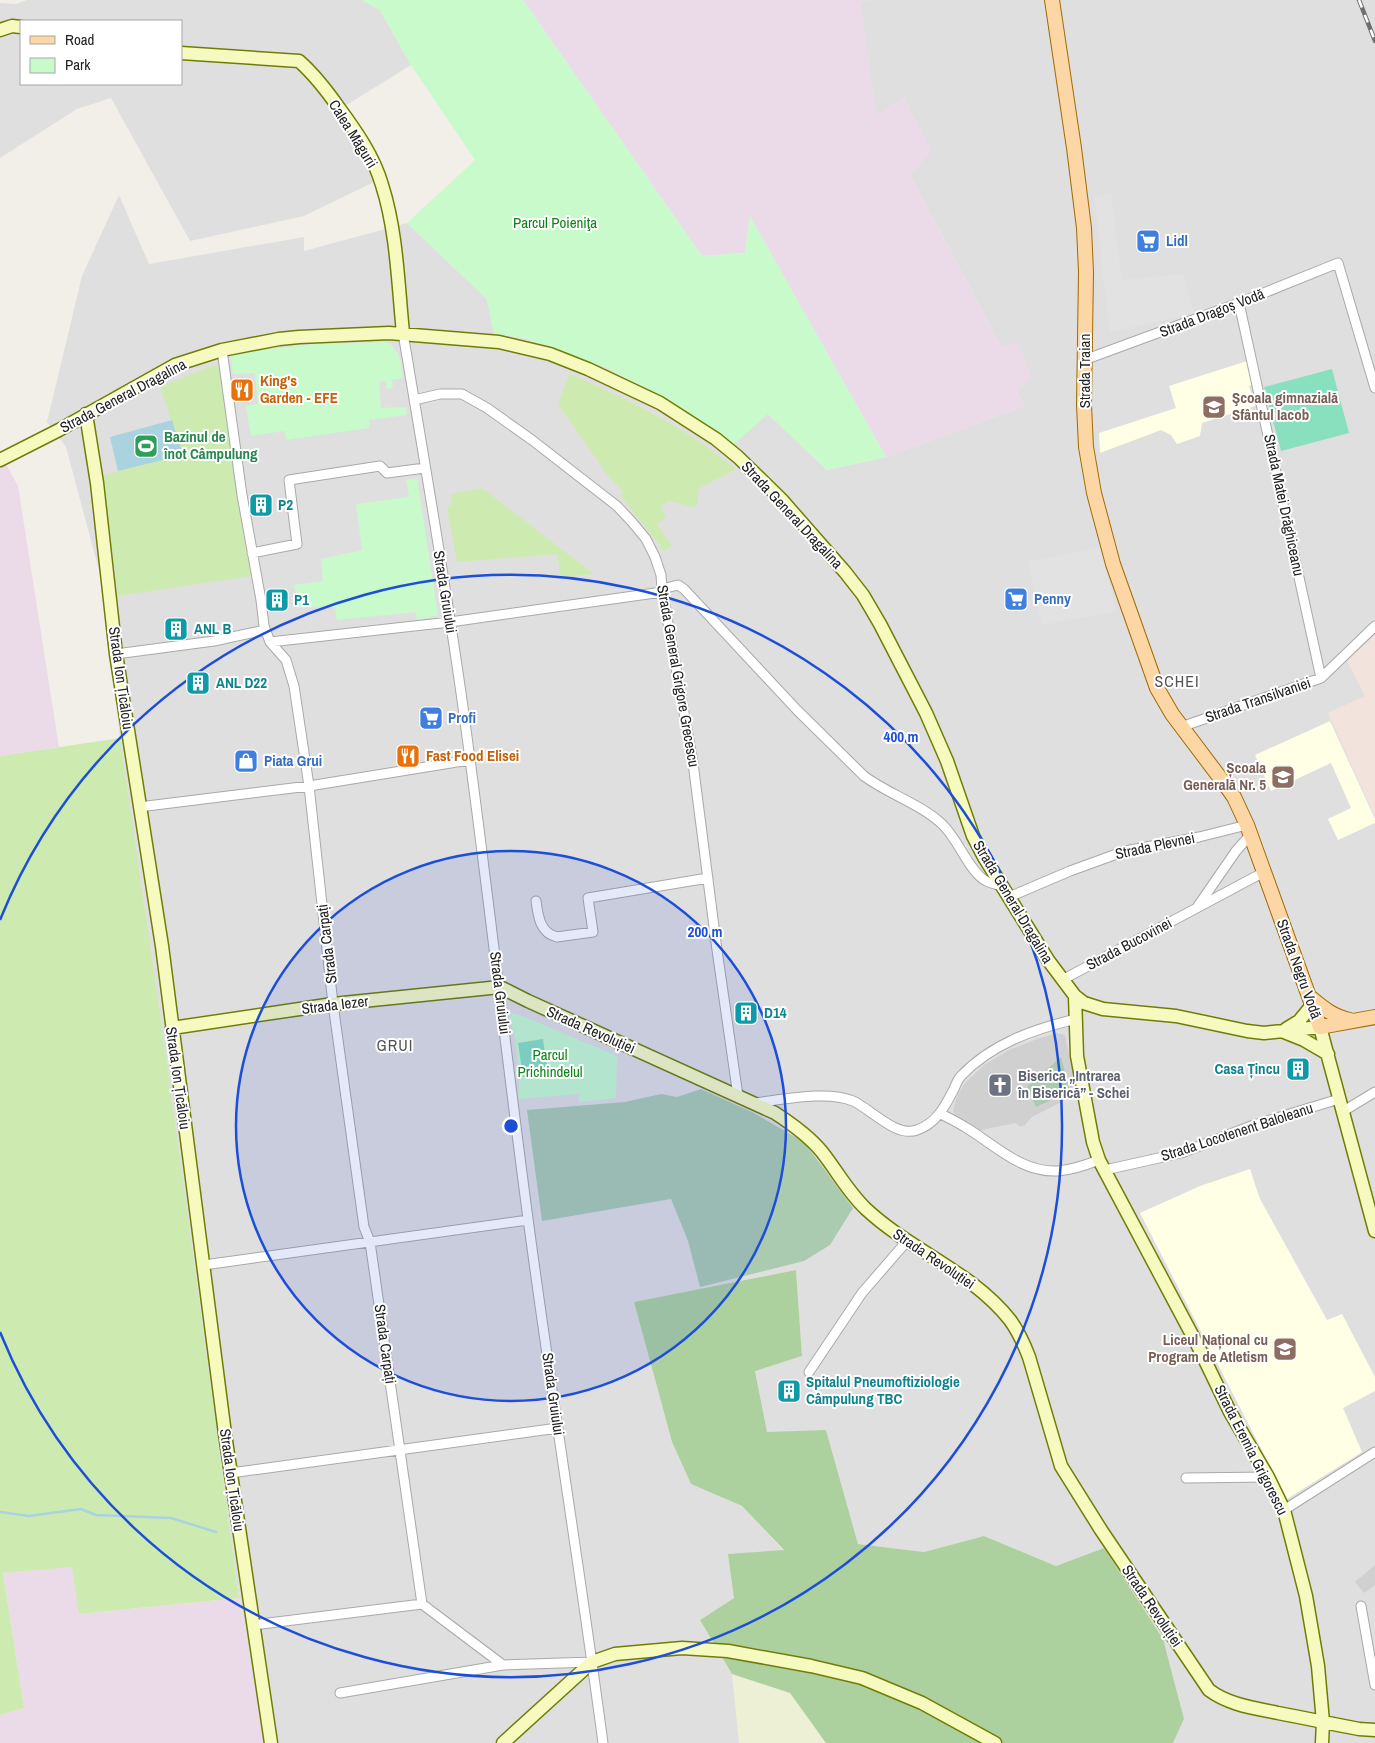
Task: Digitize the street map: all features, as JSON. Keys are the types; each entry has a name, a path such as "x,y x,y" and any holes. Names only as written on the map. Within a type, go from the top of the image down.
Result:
{"main road":[{"name":"Strada Traian","path":"1052,0 1084,228 1086,272 1084,405 1088,464 1108,549 1154,681 1181,727"},
{"name":"Strada Negru Vodă","path":"1181,727 1234,797 1249,830 1320,1027"},
{"path":"1312,1001 1340,1018 1353,1021"},
{"path":"1320,1027 1375,1016"}],"street":[{"path":"0,30 12,26 20,27"},
{"name":"Calea Măgurii","path":"182,53 299,62 310,71 328,93 362,142 372,159 382,184 394,242 403,333"},
{"name":"Strada Dragoș Vodă","path":"1084,360 1239,303 1338,263 1375,388"},
{"name":"Strada Matei Drăghiceanu","path":"1239,303 1321,678"},
{"name":"Strada General Dragalina","path":"0,460 175,365 222,350 299,337 360,333 403,333 499,342 550,354 596,372 660,403 716,439 738,457 797,517 846,572 867,603 933,726 974,836 1001,886 1062,980 1075,996 1089,1005 1109,1010 1176,1016 1247,1031 1264,1033 1320,1027"},
{"name":"Strada Gruiului","path":"403,333 450,622 500,987 528,1220 603,1743"},
{"name":"Strada Carpați","path":"222,350 242,495 265,630 270,642 286,660 294,686 309,786 334,1004 364,1227 370,1242 422,1604"},
{"name":"Strada General Grigore Grecescu","path":"414,400 440,394 462,394 487,408 532,440 617,506 646,539 655,557 661,575 662,590 694,763 738,1096"},
{"name":"Strada Ion Țicăloiu","path":"86,414 97,482 116,654 162,946 231,1473 271,1743"},
{"path":"252,553 297,544 289,480 380,466 386,473 425,468"},
{"path":"270,642 450,622 662,590 678,585 684,589 797,710 864,776 887,791 930,814 943,825 984,880 1001,886"},
{"name":"Strada Transilvaniei","path":"1181,727 1321,678 1375,626"},
{"path":"116,654 214,640 265,630"},
{"path":"139,808 309,786 469,760"},
{"name":"Strada Plevnei","path":"1009,897 1070,871 1125,851 1198,837 1249,830"},
{"name":"Strada Bucovinei","path":"1196,908 1236,852 1249,830"},
{"name":"Strada Bucovinei","path":"1062,980 1264,872"},
{"path":"536,901 539,922 551,936 557,937 593,932 588,898 708,878"},
{"name":"Strada Iezer","path":"172,1028 334,1004 500,987"},
{"name":"Strada Revoluției","path":"500,987 775,1113 806,1135 821,1150 850,1191 887,1228 972,1282 1011,1321 1029,1357 1061,1466 1101,1530 1209,1690 1218,1697 1230,1702 1323,1722 1375,1730"},
{"name":"Strada Eremia Grigorescu","path":"1075,996 1077,1056 1093,1142 1102,1165 1198,1346 1230,1412 1268,1477 1284,1510 1306,1596 1318,1666 1323,1722 1322,1743"},
{"path":"1282,1031 1299,1021 1312,1001"},
{"path":"754,1103 811,1096 852,1101 900,1130 916,1131 941,1114 959,1077 981,1057 1014,1038 1076,1019"},
{"name":"Strada Negru Vodă","path":"1320,1027 1375,1231"},
{"path":"1282,1031 1304,1040 1328,1054"},
{"path":"1342,1112 1375,1092"},
{"name":"Strada Locotenent Baloleanu","path":"941,1114 965,1127 1022,1164 1056,1171 1181,1153 1254,1125 1339,1098"},
{"path":"204,1266 528,1220"},
{"path":"809,1372 862,1293 907,1241"},
{"path":"231,1473 558,1428"},
{"path":"1284,1510 1375,1452"},
{"path":"1186,1478 1268,1477"},
{"path":"253,1625 422,1604 503,1665"},
{"path":"1361,1606 1375,1685"},
{"path":"340,1693 503,1665 592,1662 615,1654 682,1648 728,1651 811,1666 862,1678 922,1703 995,1743"},
{"path":"503,1743 592,1662"}],"shaded area":[{"path":"27,0 362,0 380,10 411,65 337,111 374,182 304,216 190,241 111,98 77,109 0,158 0,3 16,4"},
{"path":"523,0 871,0 861,3 876,116 904,98 932,151 910,175 1002,348 1018,343 1032,379 1025,382 1017,392 1024,406 886,457 750,217 745,253 702,256"},
{"path":"871,0 1375,0 1375,1743 1173,1743 1184,1719 1104,1548 1056,1566 984,1536 924,1552 858,1544 826,1430 767,1433 755,1370 802,1356 796,1270 634,1302 672,1442 691,1484 742,1506 784,1551 734,1598 700,1620 732,1674 790,1693 826,1743 266,1743 239,1598 120,738 101,578 66,447 47,422 82,276 119,195 149,264 304,237 304,251 407,223 487,299 494,334 524,338 607,368 668,401 768,414 827,470 886,457 1024,406 1017,392 1025,382 1018,343 1002,348 910,175 904,98 876,116 860,3"},
{"path":"1111,193 1122,280 1183,274 1194,314 1110,332 1094,197"},
{"name":"Şcoala gimnazială Sfântul Iacob","path":"1247,361 1254,384 1249,386 1255,406 1202,423 1200,436 1177,444 1171,435 1161,430 1100,453 1099,433 1176,408 1169,386"},
{"path":"0,453 18,486 59,747 0,756"},
{"path":"1100,547 1116,612 1042,625 1028,562"},
{"path":"1375,635 1375,817 1328,713 1365,696 1347,661"},
{"name":"Școala Generală Nr. 5","path":"1330,721 1375,819 1375,823 1338,840 1328,819 1351,808 1331,763 1271,791 1255,755"},
{"path":"1057,1033 1065,1035 1077,1094 1032,1117 1025,1125 1020,1127 1016,1123 976,1131 956,1119 953,1110 957,1096 965,1083 984,1065 1009,1050"},
{"path":"1061,1057 1070,1091 1036,1107 1027,1087"},
{"path":"701,1089 754,1113 804,1142 853,1208 830,1245 804,1261 700,1287 688,1241 671,1199 542,1221 527,1110 625,1102 661,1094 677,1097"},
{"name":"Liceul Național cu Program de Atletism","path":"1250,1169 1260,1199 1327,1320 1342,1314 1375,1377 1375,1391 1343,1408 1362,1452 1287,1499 1140,1213 1200,1186"},
{"path":"1375,1565 1375,1585 1364,1593 1355,1582"},
{"path":"73,1566 79,1614 239,1598 266,1743 0,1743 0,1715 24,1708 3,1573"},
{"path":"732,1674 790,1693 826,1743 739,1743"}],"green space":[{"name":"Parcul Poieniţa","path":"362,0 523,0 702,256 745,253 750,216 886,457 827,470 768,414 733,445 668,401 607,368 524,338 494,334 487,299 407,223 475,160 411,65 380,10"},
{"path":"387,342 398,353 403,378 392,380 393,388 387,389 386,381 379,382 381,408 406,407 407,415 369,420 369,428 286,440 284,431 251,436 246,406 258,404 255,373 233,374 230,354 312,344"},
{"path":"214,365 221,369 252,576 118,596 103,476 182,455 160,387"},
{"path":"1332,369 1349,433 1281,451 1264,387"},
{"path":"569,374 635,404 697,440 736,469 698,489 698,505 693,507 669,501 661,506 666,517 657,524 672,546 664,551 620,495 623,491 608,476 558,404"},
{"path":"417,478 438,615 417,620 416,612 337,620 335,607 298,608 294,585 323,581 321,559 362,550 356,504 409,497 406,480"},
{"path":"482,488 594,574 561,577 557,554 457,562 447,507 452,504 450,494"},
{"path":"120,738 165,1048 239,1598 79,1614 72,1567 3,1573 24,1708 0,1715 0,756"},
{"name":"Parcul Prichindelul","path":"510,1013 520,1015 617,1056 616,1098 579,1102 579,1094 518,1099 518,1058 509,1018"},
{"path":"543,1039 548,1073 523,1077 518,1043"},
{"path":"796,1270 802,1356 755,1371 767,1432 826,1430 858,1544 924,1552 984,1536 1056,1566 1104,1548 1163,1639 1184,1719 1173,1743 826,1743 790,1693 732,1674 700,1620 734,1598 728,1554 784,1550 742,1506 691,1484 672,1442 634,1302"}],"water":[{"name":"Bazinul de înot Câmpulung","path":"172,420 183,455 118,471 110,437"}],"waterway":[{"path":"0,1512 29,1516 81,1509 96,1515 171,1518 216,1532"}],"railway":[{"path":"1359,0 1375,41"}],"place":[{"name":"Lidl","path":"1148,241"},
{"name":"King's Garden - EFE","path":"242,390"},
{"name":"Şcoala gimnazială Sfântul Iacob","path":"1214,407"},
{"name":"Bazinul de înot Câmpulung","path":"146,446"},
{"name":"P2","path":"261,505"},
{"name":"Penny","path":"1016,599"},
{"name":"P1","path":"277,600"},
{"name":"ANL B","path":"176,629"},
{"name":"ANL D22","path":"198,683"},
{"name":"Profi","path":"431,718"},
{"name":"Fast Food Elisei","path":"408,756"},
{"name":"Piata Grui","path":"246,761"},
{"name":"Școala Generală Nr. 5","path":"1283,777"},
{"name":"D14","path":"746,1013"},
{"name":"Casa Țincu","path":"1298,1069"},
{"name":"Biserica „Intrarea în Biserică” - Schei","path":"1000,1085"},
{"name":"Liceul Național cu Program de Atletism","path":"1285,1349"},
{"name":"Spitalul Pneumoftiziologie Câmpulung TBC","path":"789,1391"}],"district":[{"name":"SCHEI","path":"1177,681"},
{"name":"GRUI","path":"395,1045"}]}
